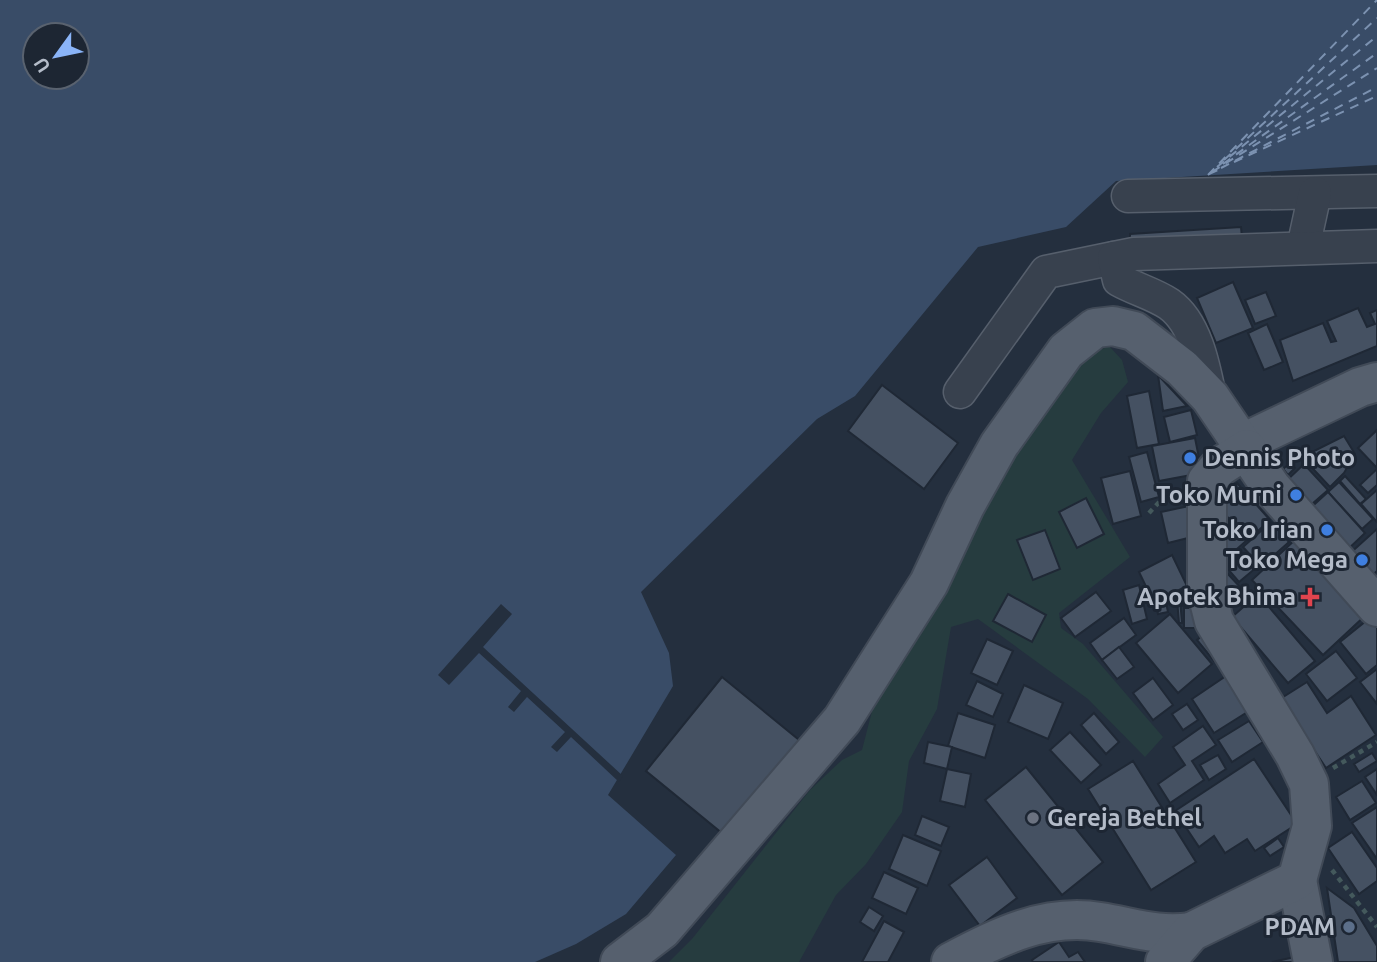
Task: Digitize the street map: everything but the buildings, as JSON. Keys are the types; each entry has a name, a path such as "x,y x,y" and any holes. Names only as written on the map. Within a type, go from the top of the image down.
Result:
{"main road":[{"path":"620,962 662,930 712,858 842,720 923,595 965,506 999,445 1074,343 1095,328 1113,326 1134,331 1182,368 1210,397 1242,452 1377,607"},
{"path":"1314,962 1297,880 1309,841 1312,809 1308,784 1295,755 1217,628 1210,610 1207,593 1209,542 1206,488 1211,475 1242,452 1360,387 1377,382"},
{"path":"1242,452 1377,401"},
{"path":"1165,962 1191,932 1297,880"},
{"path":"951,962 998,951 1038,924 1100,922 1153,934 1191,932"},
{"path":"1117,926 1145,962"}],"lane":[{"path":"1128,196 1198,185 1315,192 1377,191"},
{"path":"1303,248 1315,192"},
{"path":"1117,269 1134,254 1377,246"},
{"path":"960,392 1046,272 1117,269 1180,314 1196,343 1210,397"}],"path":[{"path":"1308,784 1377,742"},
{"path":"1309,841 1377,927"}],"green space":[{"path":"1109,346 1122,360 1128,382 1101,413 1072,460 1130,557 1059,613 1061,628 1083,644 1163,737 1145,757 1088,699 978,619 951,627 937,709 909,761 902,812 866,864 836,895 799,962 669,962 692,939 810,790 842,760 862,750 879,684 963,521 1084,357"}],"water":[{"path":"0,0 1377,0 1377,165 1116,181 1066,227 978,247 855,396 817,419 641,592 669,653 673,686 608,795 676,855 626,914 576,944 535,962 0,962"}],"pier":[{"path":"501,604 512,614 483,647 623,776 619,782 571,737 557,752 551,747 565,732 527,697 514,712 508,707 521,691 479,653 449,685 438,675"}],"ferry route":[{"path":"1208,175 1377,0"},
{"path":"1224,160 1377,18"},
{"path":"1217,167 1377,36"},
{"path":"1223,164 1377,53"},
{"path":"1212,172 1377,68"},
{"path":"1221,168 1377,87"},
{"path":"1234,162 1377,96"},
{"path":"1209,174 1223,168"}],"place":[{"name":"Dennis Photo","path":"1190,458"},
{"name":"Toko Murni","path":"1296,495"},
{"name":"Toko Irian","path":"1327,530"},
{"name":"Toko Mega","path":"1362,560"},
{"name":"Apotek Bhima","path":"1310,597"},
{"name":"Gereja Bethel","path":"1033,818"},
{"name":"PDAM","path":"1349,927"}]}
